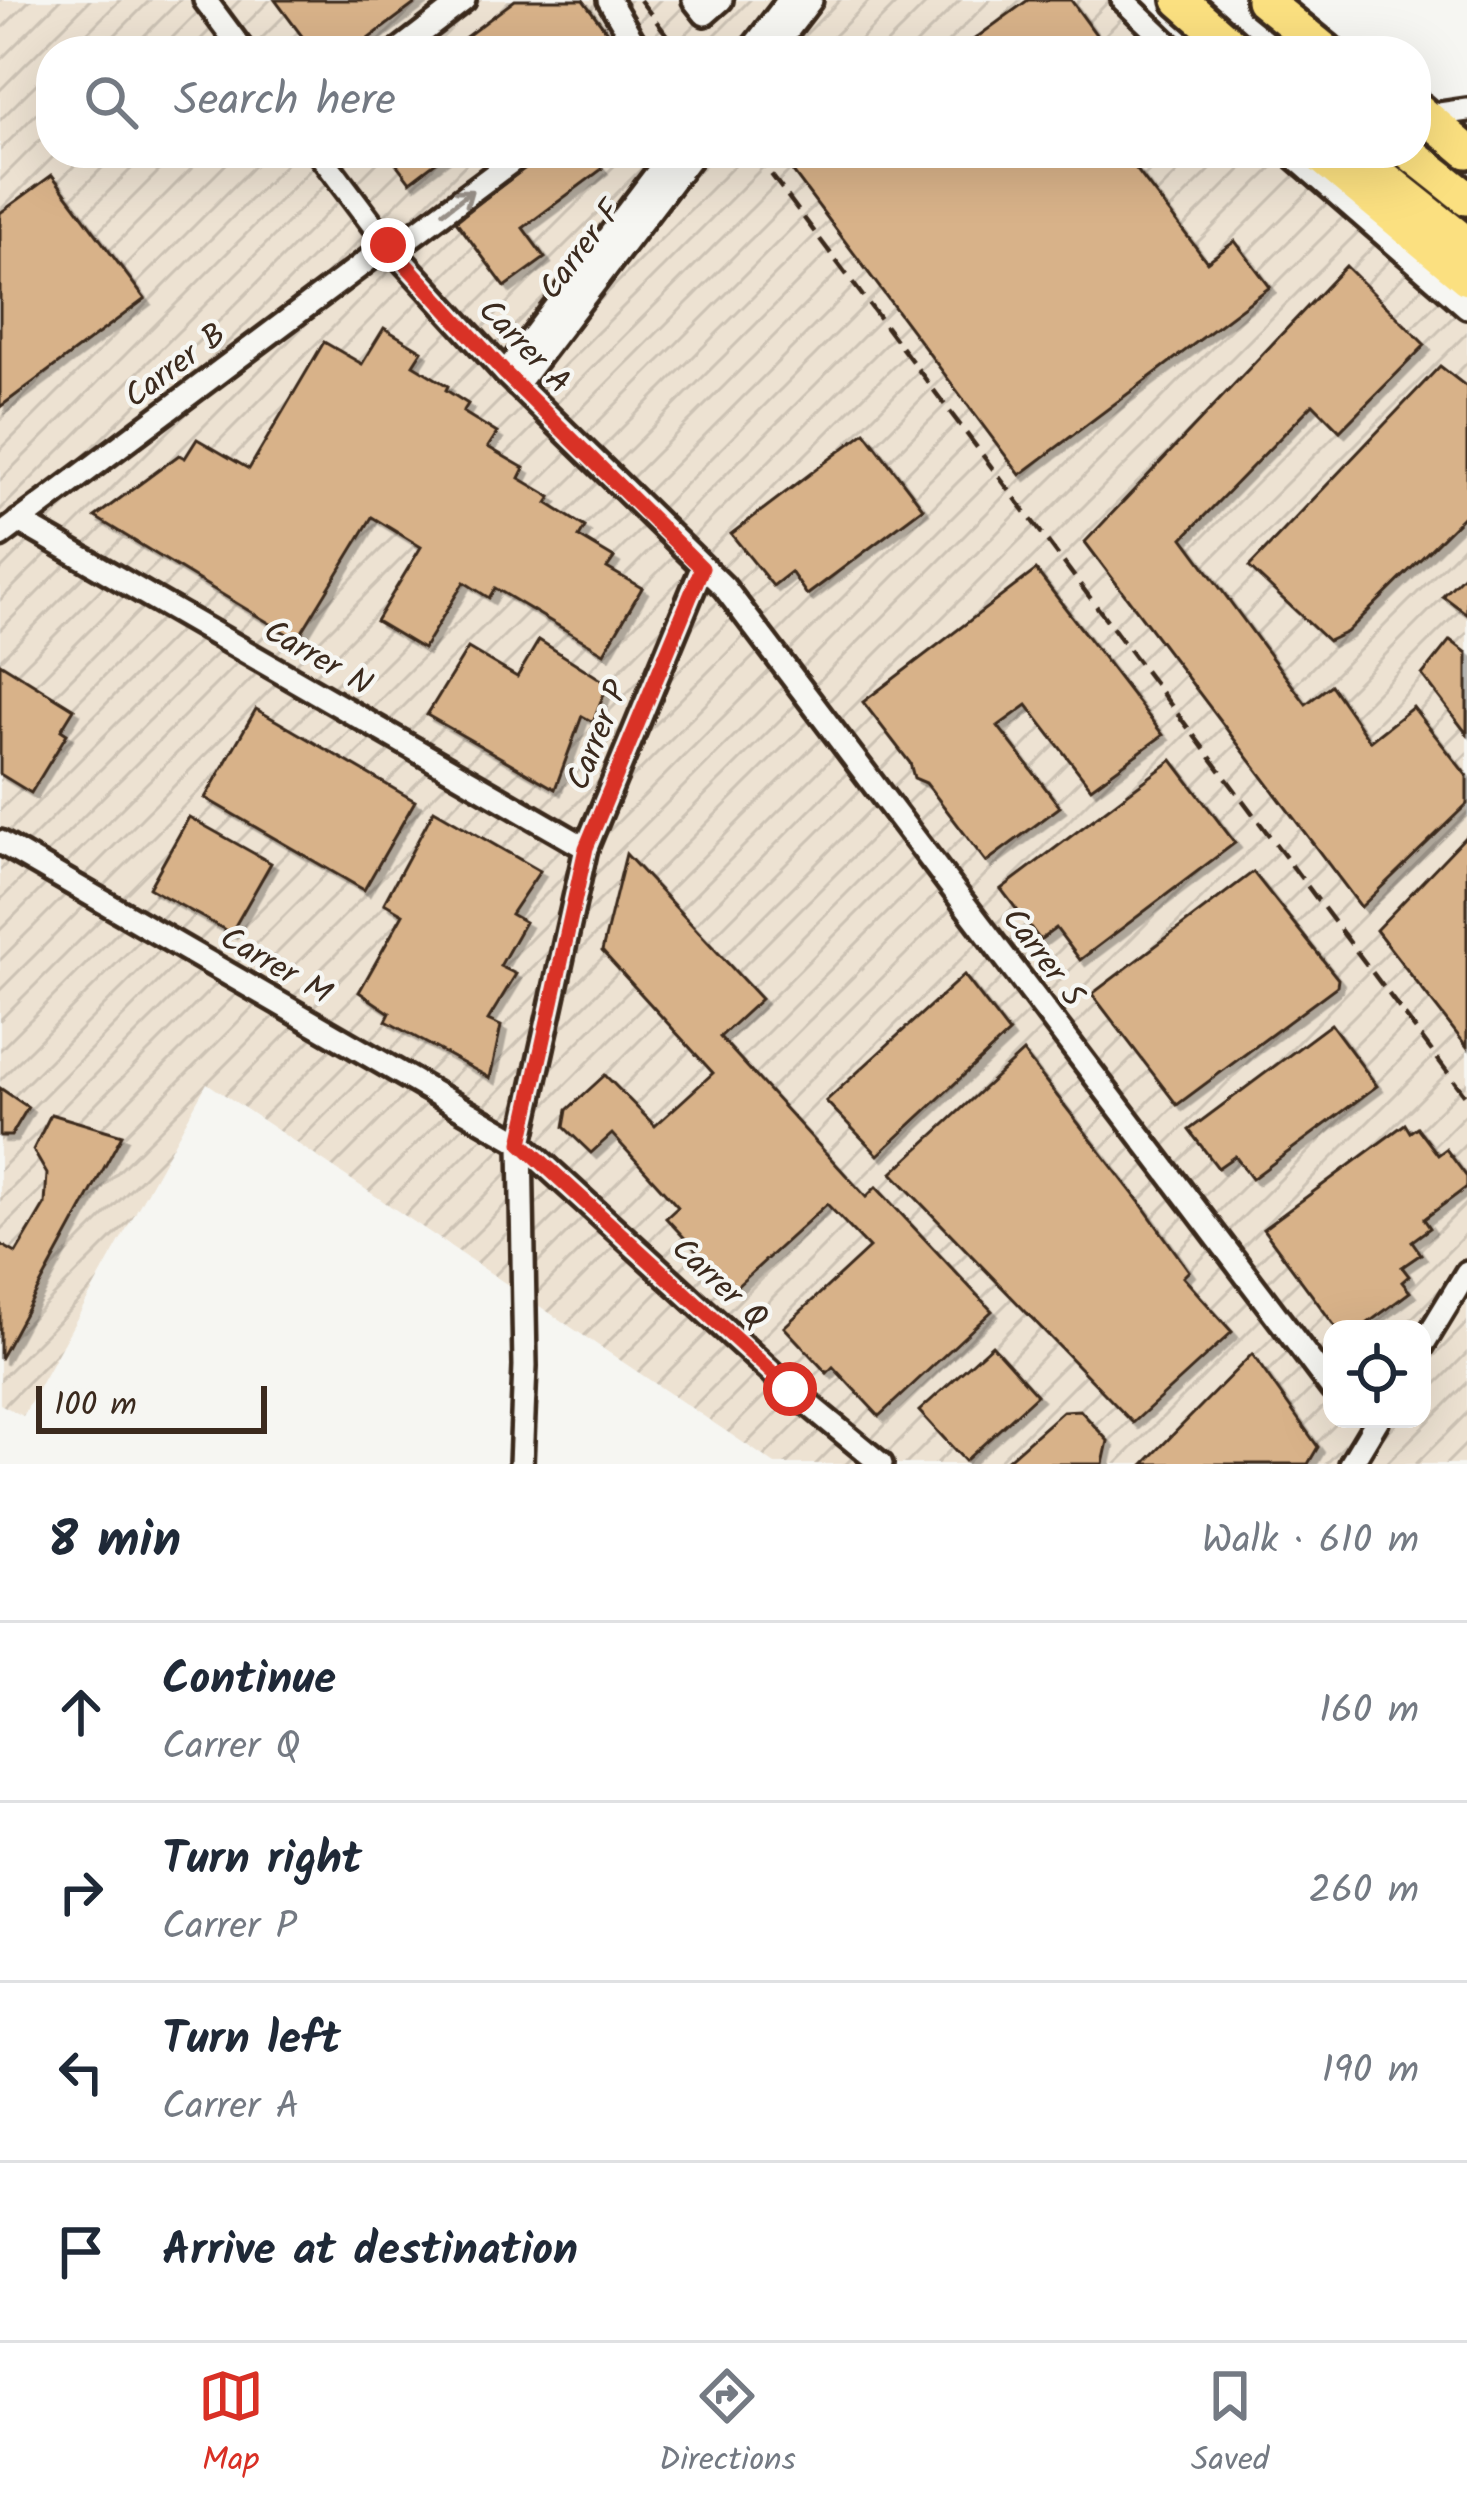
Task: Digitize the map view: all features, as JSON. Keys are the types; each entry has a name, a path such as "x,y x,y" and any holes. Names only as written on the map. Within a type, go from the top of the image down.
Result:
{"highway":[{"path":"1152,0 1189,36"},
{"path":"1180,0 1221,36"},
{"path":"1237,0 1277,36"},
{"path":"1263,0 1307,36"},
{"path":"1288,0 1330,36"},
{"path":"1431,125 1467,151"},
{"path":"1431,128 1467,165"},
{"path":"1350,168 1467,278"},
{"path":"1351,168 1467,244"},
{"path":"1429,168 1467,198"}],"street":[{"path":"205,0 232,36"},
{"path":"417,36 464,0"},
{"path":"608,0 630,36"},
{"path":"694,0 705,14 721,0"},
{"path":"761,36 789,0"},
{"path":"783,36 811,0"},
{"path":"1123,0 1160,36"},
{"path":"1139,0 1176,36"},
{"path":"1431,114 1467,110"},
{"name":"Carrer A","path":"331,168 391,248 511,379 702,568"},
{"name":"Carrer B","path":"0,536 502,168"},
{"path":"511,379 661,168"},
{"name":"Carrer F","path":"511,379 682,168"},
{"path":"1307,168 1467,307"},
{"name":"Carrer N","path":"20,521 586,848"},
{"name":"Carrer P","path":"521,1464 525,1366 521,1143 586,848 702,568"},
{"name":"Carrer S","path":"702,568 724,587 1323,1377"},
{"name":"Carrer M","path":"0,842 521,1143"},
{"name":"Carrer Q","path":"521,1143 790,1389 881,1464"},
{"path":"1431,1331 1467,1272"},
{"path":"1351,1464 1365,1428"}],"shaded area":[{"path":"0,0 1145,0 1180,36 36,36 36,168 1321,168 1467,288 1467,1464 775,1464 207,1083 23,1416 0,1404"}],"building":[{"path":"275,0 420,0 372,36 302,36"},
{"path":"515,0 583,0 608,33 604,36 467,36"},
{"path":"1028,0 1071,0 1097,36 979,36"},
{"path":"399,168 428,168 410,182"},
{"path":"525,168 602,169 523,228 545,258 505,287 456,221"},
{"path":"798,168 1135,168 1207,262 1235,241 1270,287 1020,475 793,172"},
{"path":"52,175 145,299 0,407 0,213"},
{"path":"1346,266 1425,345 1340,431 1313,404 1183,538 1306,704 1331,685 1370,741 1413,707 1467,776 1467,804 1361,907 1085,542"},
{"path":"384,328 422,351 413,365 448,386 446,390 468,404 463,412 497,433 488,447 524,468 519,478 551,497 547,503 585,527 579,537 614,558 607,568 642,588 604,653 495,588 489,598 464,582 423,649 376,621 421,547 372,517 297,640 95,517 179,455 185,458 197,439 249,469 324,342 362,364"},
{"path":"1440,366 1467,387 1467,513 1347,632 1328,641 1249,567"},
{"path":"865,432 923,508 807,595 791,572 773,586 731,534"},
{"path":"1036,570 1163,735 1091,788 1027,705 998,726 1060,807 986,862 926,783 914,778 910,763 863,702"},
{"path":"1467,572 1467,614 1443,596"},
{"path":"539,640 608,684 593,722 582,716 555,789 427,715 468,648 517,677"},
{"path":"1450,640 1467,653 1467,734 1422,675"},
{"path":"0,663 74,709 61,730 67,734 31,793 0,774"},
{"path":"256,709 415,801 364,890 205,798"},
{"path":"1172,760 1235,843 1080,960 1056,928 1040,940 1001,889"},
{"path":"434,810 540,871 511,914 525,922 500,966 516,974 488,1020 501,1026 490,1078 386,1021 390,1013 359,992 403,914 384,903"},
{"path":"189,817 271,863 231,933 149,888"},
{"path":"1467,835 1467,1047 1376,930"},
{"path":"626,854 761,999 720,1037 866,1197 876,1187 992,1311 879,1416 833,1367 827,1373 784,1327 869,1248 827,1204 733,1290 666,1218 678,1207 612,1134 591,1153 564,1127 567,1110 605,1075 655,1126 713,1073 602,951"},
{"path":"1253,872 1338,979 1337,986 1177,1105 1092,994"},
{"path":"964,975 1009,1033 878,1155 826,1101"},
{"path":"1331,1024 1377,1086 1252,1179 1235,1156 1218,1168 1189,1130"},
{"path":"1023,1052 1189,1271 1183,1277 1232,1332 1133,1423 892,1173"},
{"path":"0,1088 28,1107 11,1136 0,1136"},
{"path":"51,1114 122,1135 0,1359 0,1244 16,1253 45,1204 47,1174 33,1150"},
{"path":"1405,1124 1410,1132 1417,1127 1438,1155 1446,1149 1467,1177 1467,1187 1424,1219 1430,1228 1412,1241 1421,1254 1402,1267 1409,1276 1402,1282 1410,1292 1372,1320 1330,1320 1263,1229"},
{"path":"992,1345 1037,1395 965,1461 919,1411"},
{"path":"1252,1354 1318,1447 1308,1464 1144,1464"},
{"path":"1080,1410 1108,1441 1103,1464 1003,1464 1063,1411"}],"railway":[{"path":"640,0 668,36"},
{"path":"766,168 1467,1098"}],"route":[{"path":"388,245 505,373 702,568 586,848 521,1143 790,1389"}]}
